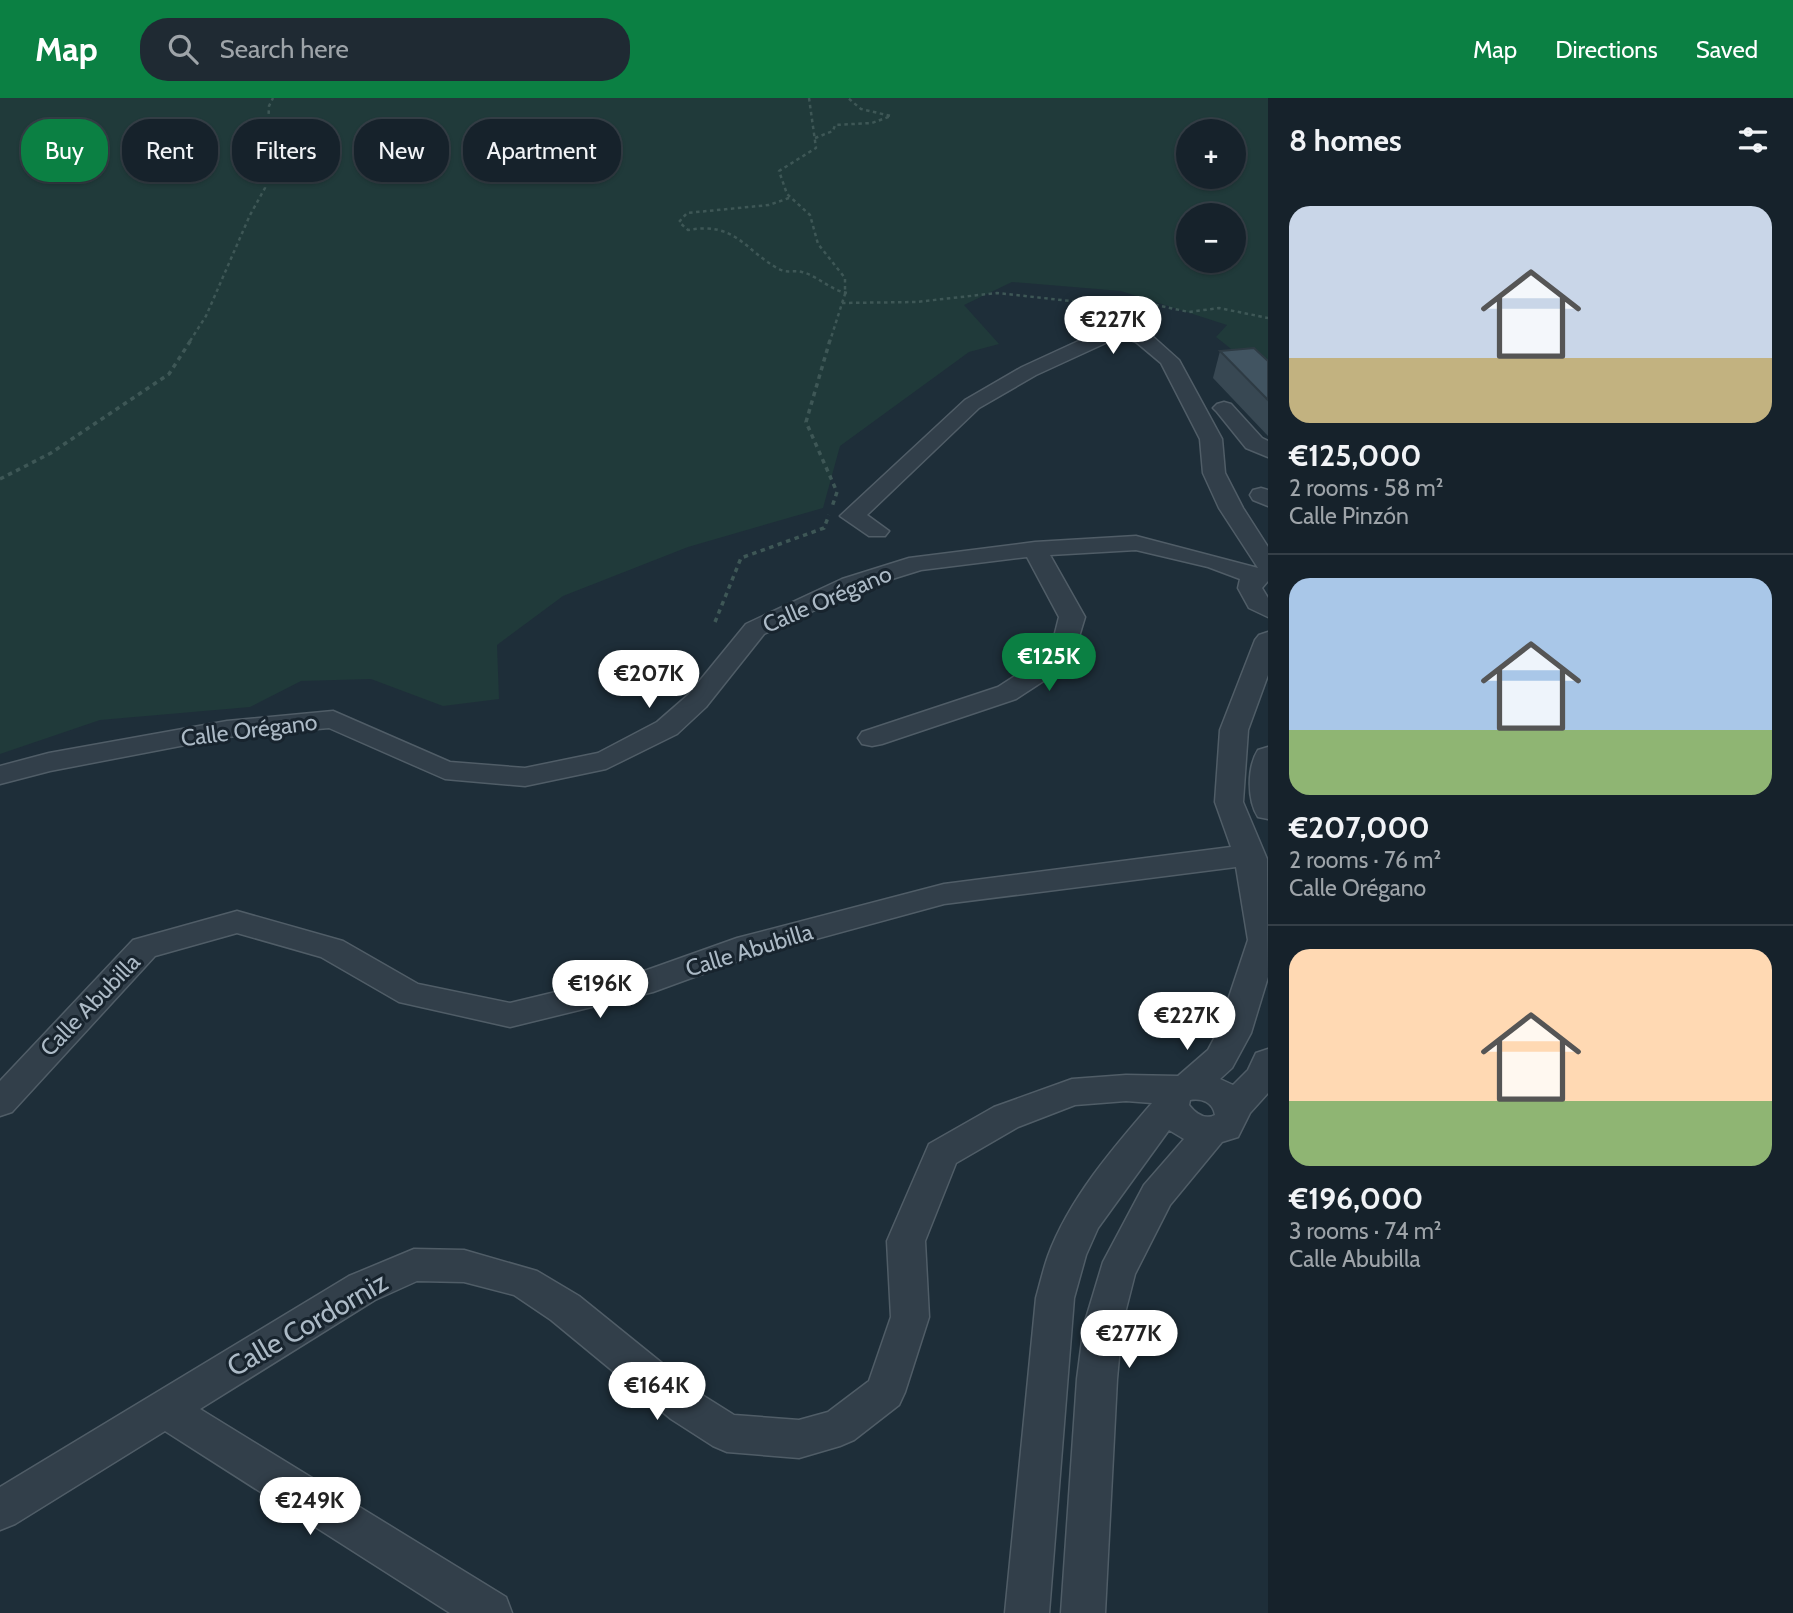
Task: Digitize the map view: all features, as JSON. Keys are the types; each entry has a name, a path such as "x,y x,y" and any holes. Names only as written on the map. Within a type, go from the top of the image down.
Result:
{"street":[{"path":"877,531 852,516 972,404 1030,371 1105,336 1128,332 1143,338 1169,360 1211,439 1214,473 1264,572 1250,588 1252,594 1268,609"},
{"path":"1224,408 1254,443 1268,450"},
{"name":"Calle Orégano","path":"0,775 49,762 227,729 333,719 445,770 525,777 606,760 667,728 697,701 755,629 851,584 918,563 1035,549 1136,543 1264,572"},
{"path":"872,738 1007,693 1062,657 1072,617 1035,549"},
{"path":"1027,1613 1049,1350 1055,1298 1067,1255 1084,1219 1138,1143 1179,1094 1220,1059 1234,1033 1264,940 1250,872 1257,855 1229,802 1234,730 1268,640"},
{"path":"1268,755 1264,774 1268,810"},
{"name":"Calle Abubilla","path":"0,1103 144,948 237,922 331,949 410,994 510,1015 653,980 737,949 944,894 1257,855"},
{"path":"1083,1613 1097,1379 1103,1325 1116,1273 1157,1195 1263,1076 1268,1062"},
{"name":"Calle Cordorniz","path":"0,1510 362,1288 414,1265 464,1266 524,1282 565,1308 685,1406 727,1433 799,1440 840,1427 886,1392 910,1317 906,1241 942,1154 1006,1117 1072,1092 1126,1088 1179,1094"},
{"path":"1179,1094 1177,1117 1184,1123 1221,1120"},
{"path":"163,1408 491,1613"}],"path":[{"path":"0,479 51,453 169,373 206,316 250,215 265,188 269,106 273,98"},
{"path":"715,622 741,558 824,528 837,492 806,422 841,303 848,293 845,276 816,242 813,219 804,208 789,198 782,186 779,171 817,148 808,98"},
{"path":"816,138 833,131 835,125 872,123 887,120 891,116 861,109 848,98"},
{"path":"789,198 769,205 687,213 679,222 688,230 734,234 782,271 803,272 836,291 848,293"},
{"path":"841,303 916,302 996,293 1089,303 1128,299 1189,312 1219,308 1268,318"}],"green space":[{"path":"0,98 1268,98 1268,378 1216,337 1227,325 1121,291 1012,282 964,305 999,344 969,352 840,446 823,508 688,547 563,596 497,645 499,699 443,706 371,679 301,681 250,707 100,720 0,754"}],"building":[{"path":"1254,348 1268,361 1268,400 1220,351"}]}
